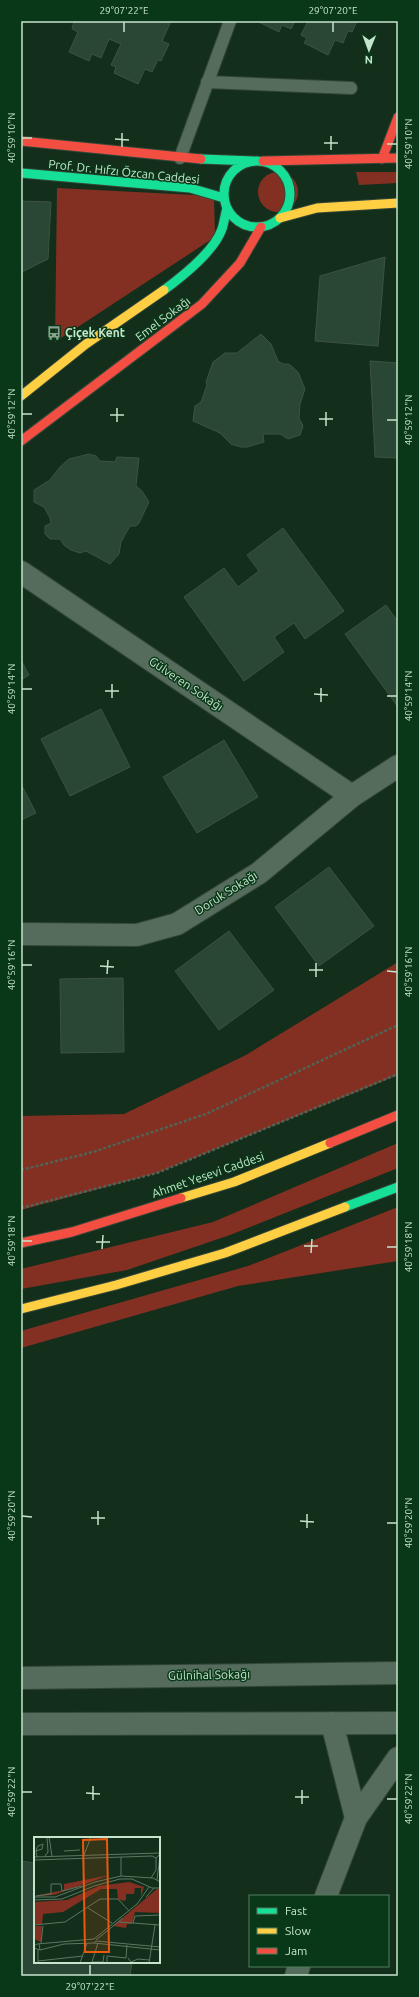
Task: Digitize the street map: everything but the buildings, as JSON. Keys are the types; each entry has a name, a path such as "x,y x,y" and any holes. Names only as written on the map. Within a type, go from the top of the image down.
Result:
{"main road":[{"path":"382,159 398,117"},
{"name":"Prof. Dr. Hıfzı Özcan Caddesi","path":"21,141 180,158 253,161"},
{"path":"398,158 253,161 234,169 227,178 224,198 227,208 241,223 260,227 271,224 280,218 316,208 398,203"},
{"path":"263,161 273,164 281,171 287,179 290,189 290,199 280,218"},
{"name":"Prof. Dr. Hıfzı Özcan Caddesi","path":"21,174 190,188 224,198"},
{"name":"Emel Sokağı","path":"21,396 86,344 180,278 214,245 222,230 227,208"},
{"name":"Emel Sokağı","path":"21,441 202,304 240,263 260,227"},
{"name":"Ahmet Yesevi Caddesi","path":"21,1243 72,1232 234,1182 398,1115"},
{"path":"21,1309 116,1285 225,1253 398,1187"}],"street":[{"name":"Gülveren Sokağı","path":"21,572 352,796"},
{"name":"Doruk Sokağı","path":"21,934 137,935 177,924 259,873 352,796 398,766"},
{"name":"Gülnihal Sokağı","path":"21,1678 398,1673"},
{"path":"332,1723 356,1818"},
{"path":"21,1724 398,1723"},
{"path":"326,1895 356,1818 398,1758"}],"lane":[{"path":"180,158 230,21"},
{"path":"207,82 351,88"}],"path":[{"path":"21,1170 93,1152 206,1114 398,1025"},
{"path":"21,1208 157,1174 398,1074"}],"shaded area":[{"path":"274,172 282,172 289,175 295,181 298,192 295,203 289,209 282,212 274,212 267,209 261,203 258,196 258,188 261,181 267,175"},
{"path":"356,172 398,172 398,183 359,185"},
{"path":"57,188 214,196 215,237 55,342"},
{"path":"398,962 398,1075 157,1173 21,1210 21,1116 124,1114 246,1055"},
{"path":"398,1143 398,1168 230,1235 127,1270 21,1289 21,1269 213,1222"},
{"path":"398,1207 398,1261 238,1286 21,1348 21,1331 248,1266"}],"traffic: fast":[{"path":"201,159 253,161"},
{"path":"257,161 270,163 280,171 288,181 290,194 288,207 280,217 270,225 257,227 244,225 234,217 226,207 224,194 226,181 234,171 244,163 257,161"},
{"path":"21,173 190,188 224,198"},
{"path":"164,290 197,263 212,246 222,229 227,208"},
{"path":"345,1207 398,1187"}],"traffic: slow":[{"path":"280,218 317,208 398,203"},
{"path":"21,396 86,344 164,290"},
{"path":"181,1198 234,1182 330,1143"},
{"path":"21,1309 116,1285 225,1253 345,1207"}],"traffic: jam":[{"path":"382,159 398,117"},
{"path":"21,141 201,159"},
{"path":"263,161 398,158"},
{"path":"21,441 202,304 240,263 261,227"},
{"path":"330,1143 398,1115"},
{"path":"21,1243 72,1232 181,1198"}],"place":[{"name":"Çiçek Kent","path":"54,333"}]}
